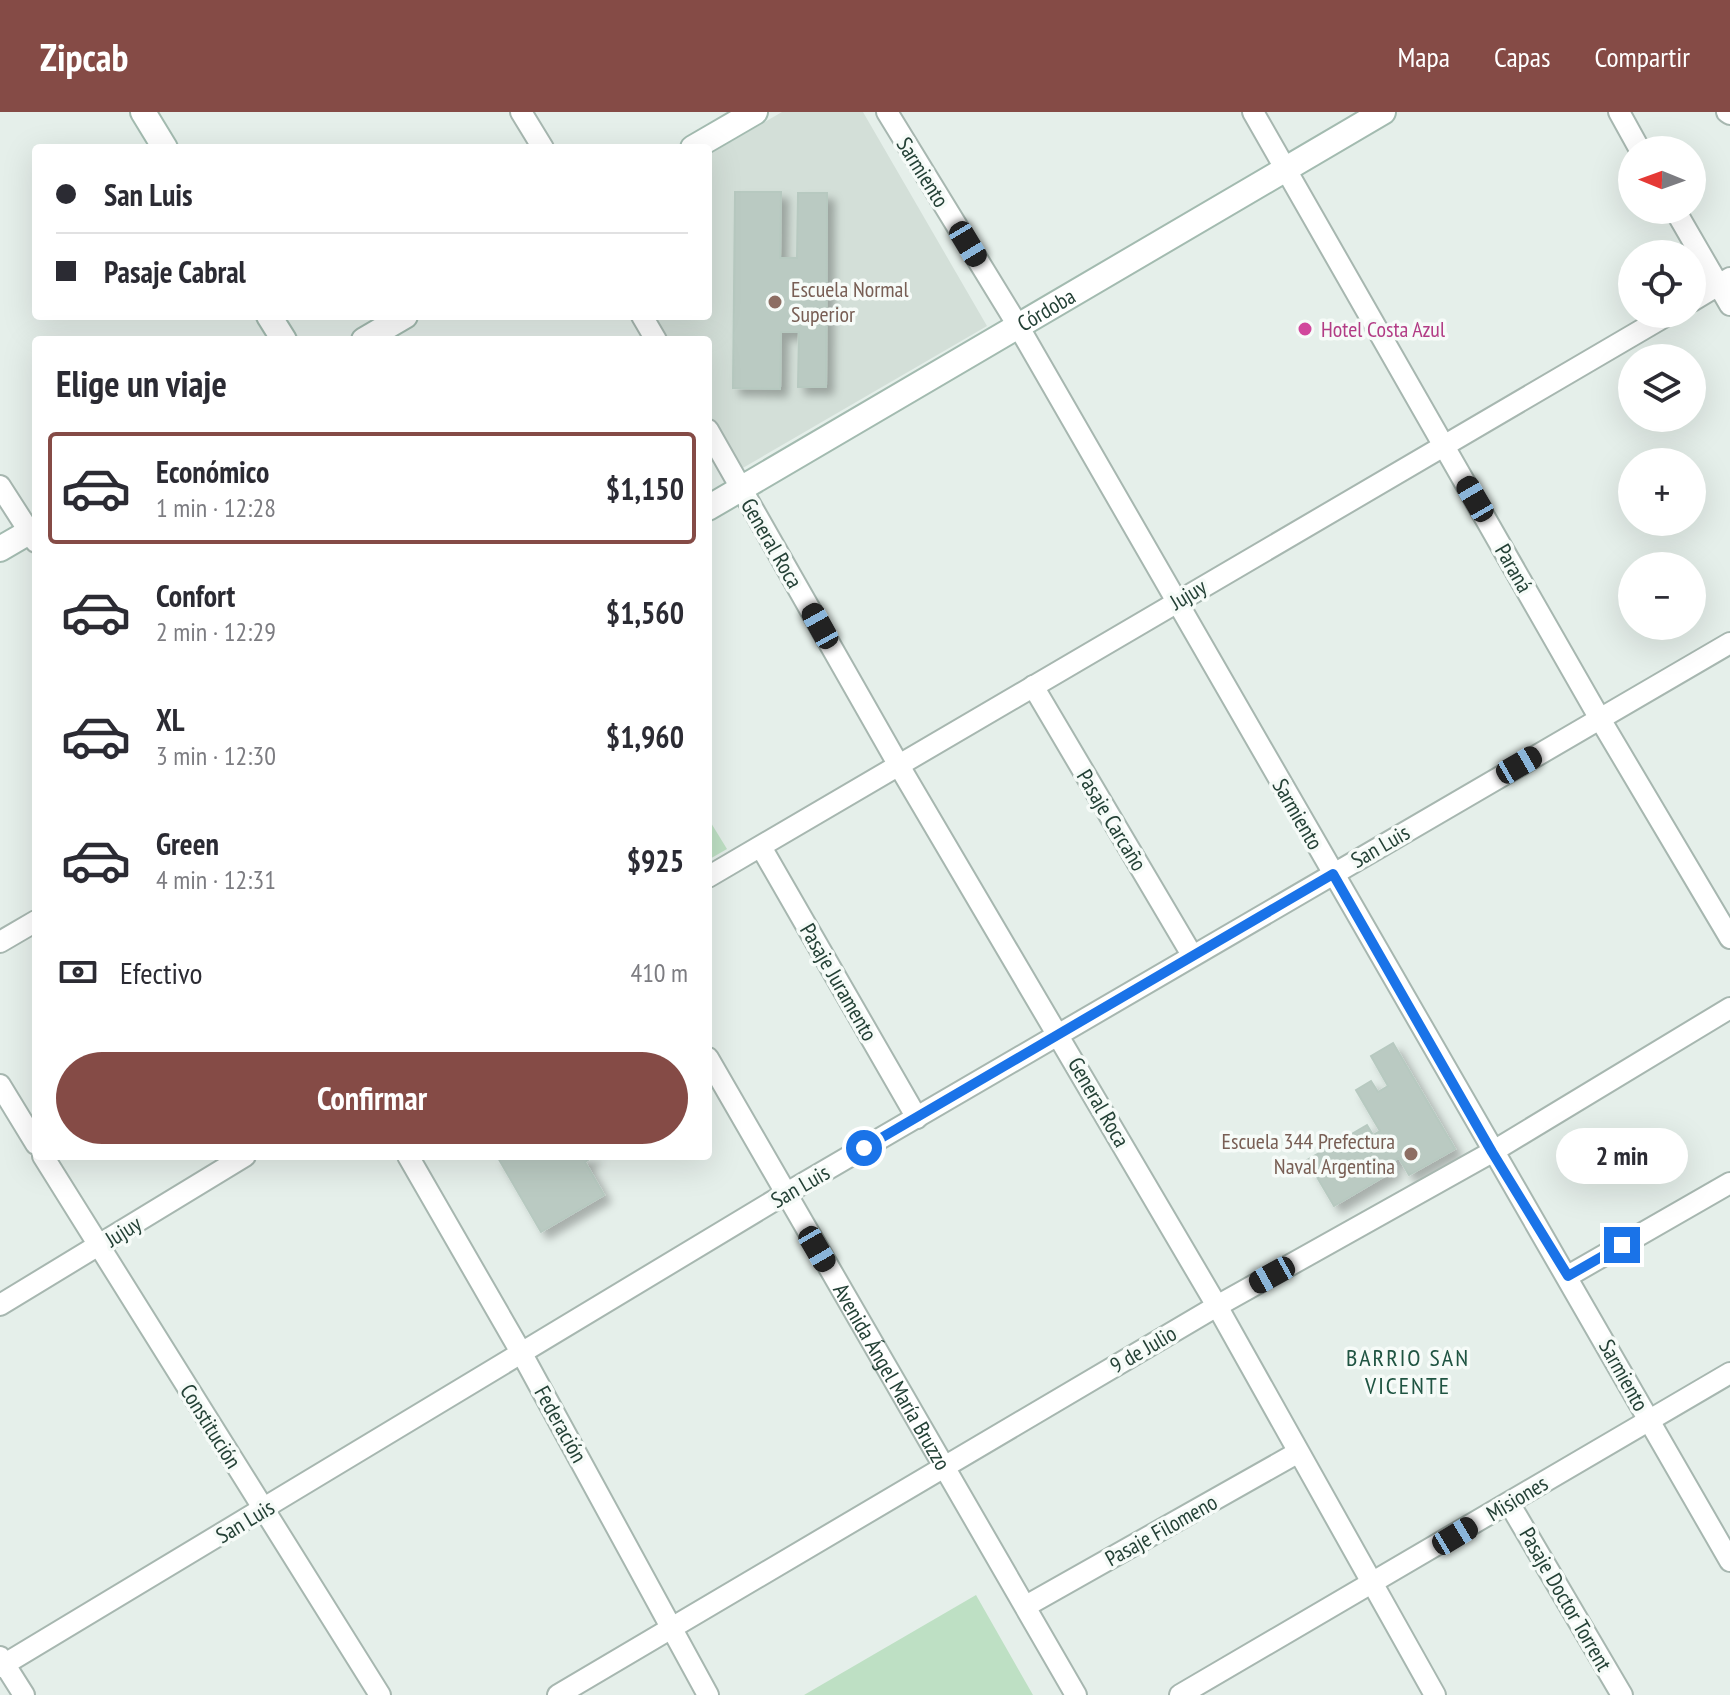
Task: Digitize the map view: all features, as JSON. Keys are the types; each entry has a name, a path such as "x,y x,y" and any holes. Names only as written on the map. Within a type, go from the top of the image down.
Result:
{"street":[{"path":"126,112 146,144"},
{"path":"143,112 163,144"},
{"path":"521,112 541,144"},
{"path":"700,144 755,112"},
{"name":"Sarmiento","path":"887,112 1017,324 1730,1561"},
{"name":"Paraná","path":"1253,112 1600,719 1730,938"},
{"name":"Córdoba","path":"712,506 1284,167 1383,112"},
{"path":"1619,112 1632,136"},
{"path":"1685,224 1724,282 1730,305"},
{"path":"1706,293 1724,282"},
{"path":"371,336 398,320"},
{"name":"Jujuy","path":"712,875 1645,328"},
{"name":"General Roca","path":"712,437 898,764 1059,1032 1217,1306 1435,1695"},
{"path":"0,486 32,531"},
{"path":"0,549 32,535"},
{"name":"San Luis","path":"2,1663 264,1510 1059,1032 1730,643"},
{"name":"Pasaje Carcaño","path":"1033,686 1192,955"},
{"name":"Pasaje Juramento","path":"761,847 917,1118"},
{"path":"0,942 32,923"},
{"name":"9 de Julio","path":"558,1695 1217,1306 1492,1152 1730,1008"},
{"name":"Avenida Ángel María Bruzzo","path":"712,1065 1076,1695"},
{"path":"0,1085 32,1137"},
{"name":"Constitución","path":"45,1160 380,1695"},
{"name":"Jujuy","path":"0,1305 239,1160"},
{"name":"Federación","path":"410,1160 522,1354 708,1695"},
{"path":"1568,1276 1730,1183"},
{"name":"Misiones","path":"1180,1695 1373,1585 1730,1373"},
{"name":"Pasaje Filomeno","path":"1026,1606 1297,1453"},
{"name":"Pasaje Doctor Torrent","path":"1509,1503 1622,1695"},
{"path":"2,1663 24,1695"}],"shaded area":[{"path":"782,112 863,112 987,326 741,469 712,419 712,336 665,336 655,320 712,320 712,153"}],"green space":[{"path":"712,825 727,849 712,858"},
{"path":"976,1595 1033,1695 804,1695"}],"building":[{"path":"735,192 781,192 780,258 797,258 798,193 827,193 826,387 798,387 799,332 781,332 780,389 733,388"},
{"path":"1393,1043 1455,1149 1409,1175 1399,1158 1390,1162 1395,1170 1334,1206 1307,1160 1367,1125 1373,1135 1380,1131 1356,1090 1371,1081 1378,1092 1388,1086 1371,1056"},
{"path":"499,1160 588,1160 585,1162 604,1195 541,1232"}],"place":[{"name":"Escuela Normal Superior","path":"775,302"},
{"name":"Hotel Costa Azul","path":"1305,329"},
{"name":"Escuela 344 Prefectura Naval Argentina","path":"1411,1154"}],"district":[{"name":"BARRIO SAN VICENTE","path":"1408,1371"}],"route":[{"path":"864,1148 1333,874 1492,1152 1568,1276 1622,1245"}]}
